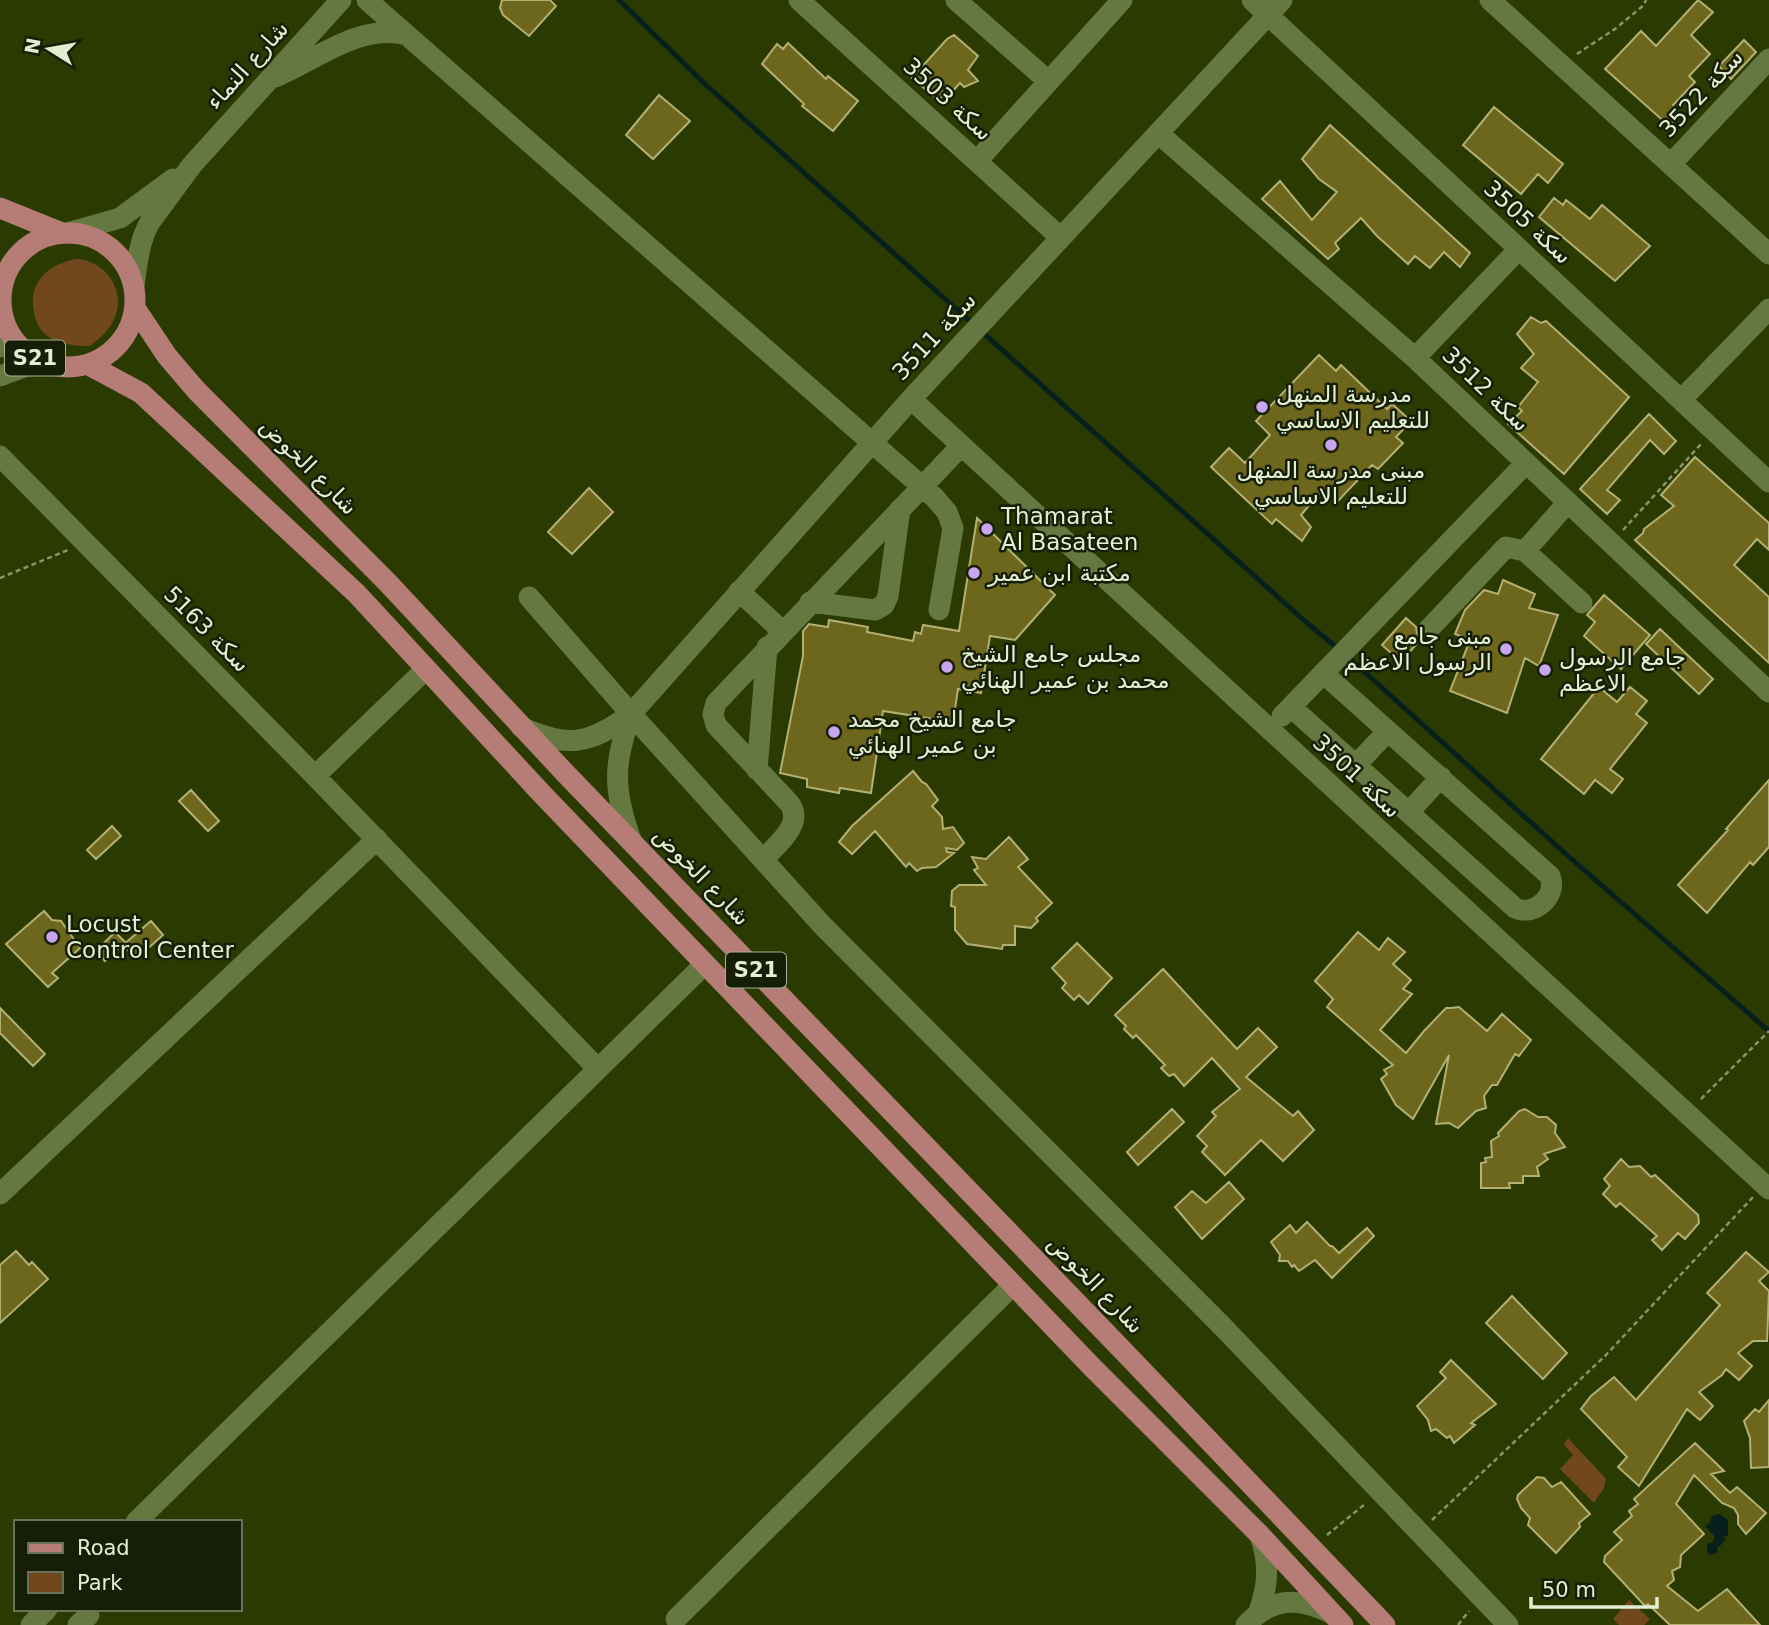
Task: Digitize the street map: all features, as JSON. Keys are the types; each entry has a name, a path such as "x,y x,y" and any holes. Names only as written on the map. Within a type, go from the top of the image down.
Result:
{"main road":[{"name":"S21","path":"0,208 64,233 85,235 110,248 128,268 134,286 135,308 130,327 120,343 106,356 89,365 67,368 46,364 27,354 12,338 3,318 1,292 8,271 21,253 40,239 64,233"},
{"name":"شارع الخوض","path":"135,308 167,356 196,390 388,583 520,727 1123,1349 1385,1625"},
{"name":"S21","path":"89,365 141,393 357,594 543,795 1013,1285 1260,1535 1337,1619"}],"street":[{"name":"شارع النماء","path":"192,165 341,0"},
{"path":"367,0 922,486 947,512 953,528 939,610"},
{"name":"سكة 3503","path":"799,0 1061,238"},
{"path":"956,0 1048,81"},
{"path":"977,161 1122,0"},
{"name":"سكة 3505","path":"1252,0 1275,8 1519,249 1769,482"},
{"path":"1490,0 1769,254"},
{"name":"سكة 3511","path":"631,715 911,399 1275,8"},
{"path":"270,79 358,37 392,31 408,35"},
{"name":"سكة 3522","path":"1671,164 1769,59"},
{"name":"سكة 3512","path":"1158,133 1415,358 1769,692"},
{"path":"64,233 120,218 192,165"},
{"path":"134,286 145,231 192,165"},
{"path":"1415,358 1519,249"},
{"path":"1681,400 1769,309"},
{"path":"0,347 3,318"},
{"path":"0,376 27,366 46,364"},
{"name":"سكة 3501","path":"911,399 1767,1186"},
{"path":"763,860 791,828 795,813 790,804 716,725 713,714 716,703 774,639 961,446"},
{"name":"سكة 5163","path":"0,456 377,839 597,1068"},
{"path":"1269,730 1526,463"},
{"path":"1525,551 1568,502"},
{"path":"810,602 875,610 884,605 888,596 900,509"},
{"path":"1429,629 1506,547 1525,551 1582,603"},
{"path":"739,591 774,639 757,770"},
{"path":"529,597 631,715 823,926 1223,1327 1508,1625"},
{"path":"315,776 426,668"},
{"path":"1291,707 1515,908 1533,910 1550,893 1553,888 1550,876 1324,673"},
{"path":"520,727 548,738 578,740 607,732 631,715"},
{"path":"631,715 620,745 616,777 620,809 631,840"},
{"path":"1356,765 1388,731"},
{"path":"1409,812 1441,777"},
{"path":"0,1194 377,839"},
{"path":"138,1520 705,964"},
{"path":"676,1619 1013,1285"},
{"path":"1253,1618 1266,1592 1268,1573 1266,1553 1260,1535"},
{"path":"1253,1618 1277,1604 1296,1602 1314,1605 1337,1619"},
{"path":"31,1625 45,1611"}],"path":[{"path":"1561,64 1615,29 1646,0"},
{"path":"1611,543 1714,430"},
{"path":"0,578 86,543"},
{"path":"1684,1111 1708,1094 1769,1031"},
{"path":"1418,1533 1606,1355 1767,1186"},
{"path":"1311,1548 1379,1492"}],"green space":[{"path":"77,259 88,261 106,272 112,280 118,300 111,325 90,346 58,342 48,336 41,330 34,312 33,301 37,283 58,265"},
{"path":"1568,1438 1606,1479 1604,1488 1594,1503 1560,1469 1573,1455 1564,1444"},
{"path":"1629,1600 1650,1619 1644,1625 1619,1625 1613,1619"}],"water":[{"path":"1719,1514 1728,1520 1728,1536 1722,1537 1726,1539 1718,1546 1717,1553 1709,1555 1707,1544 1713,1542 1715,1537 1705,1526 1709,1524 1712,1516"}],"building":[{"path":"502,0 550,0 556,6 529,36 503,15 500,8"},
{"path":"1698,0 1713,12 1691,35 1710,54 1689,76 1695,82 1673,105 1680,115 1669,126 1605,69 1641,31 1656,46"},
{"path":"954,35 978,56 968,70 978,81 964,87 960,83 950,94 943,92 940,102 912,78 947,39"},
{"path":"1744,40 1756,52 1731,79 1719,66"},
{"path":"788,43 826,79 828,76 858,101 833,131 802,106 804,104 762,64 777,44 783,49"},
{"path":"659,95 690,121 653,159 626,135"},
{"path":"1494,107 1563,164 1548,183 1538,174 1521,194 1463,145"},
{"path":"1330,125 1470,253 1460,267 1444,252 1430,268 1415,256 1408,264 1361,218 1335,243 1339,249 1328,259 1262,199 1280,181 1312,220 1337,192 1319,179 1302,159"},
{"path":"1554,198 1563,205 1566,200 1590,219 1602,205 1650,246 1615,281 1539,217"},
{"path":"1531,317 1541,323 1546,321 1629,397 1564,474 1508,424 1522,411 1518,407 1538,382 1521,368 1534,354 1517,334"},
{"name":"مبنى مدرسة المنهل للتعليم الاساسي","path":"1319,355 1336,371 1341,365 1387,409 1392,404 1411,421 1396,437 1403,443 1378,469 1372,465 1338,501 1323,489 1301,515 1311,527 1302,541 1276,519 1272,524 1211,467 1229,448 1245,463 1270,435 1256,421"},
{"path":"1649,414 1676,441 1664,454 1650,440 1607,490 1620,500 1607,514 1580,489"},
{"path":"1695,457 1769,523 1769,550 1757,539 1734,565 1769,597 1769,663 1635,540 1644,529 1674,506 1661,495"},
{"path":"589,488 613,512 572,554 548,532"},
{"path":"977,518 1055,595 1015,640 990,636 981,693 958,689 953,722 883,711 871,793 840,788 839,793 807,787 807,779 780,773 803,656 803,631 809,624 828,627 829,620 868,627 867,632 913,641 915,632 921,634 923,625 959,631"},
{"name":"مبنى جامع الرسول الاعظم","path":"1503,580 1535,594 1529,608 1558,615 1539,666 1525,658 1507,713 1450,691 1470,640 1455,634 1465,610 1484,590 1498,594"},
{"path":"1604,595 1650,635 1621,669 1584,636 1595,622 1587,615"},
{"path":"1406,618 1416,627 1421,639 1401,662 1382,645"},
{"path":"1660,629 1713,679 1699,694 1646,644"},
{"path":"1599,687 1617,702 1630,687 1647,701 1636,714 1647,723 1610,769 1623,779 1612,793 1595,780 1584,794 1541,759"},
{"path":"913,771 938,800 932,806 942,817 943,829 953,827 964,843 957,850 946,848 947,852 954,853 936,867 917,871 909,863 906,867 875,831 852,854 839,842 852,826"},
{"path":"1769,780 1769,847 1753,865 1750,862 1707,913 1678,885"},
{"path":"191,790 219,821 208,831 179,801"},
{"path":"112,826 121,836 96,859 87,850"},
{"path":"1009,837 1028,859 1018,867 1052,903 1036,918 1038,921 1031,928 1015,926 1015,945 1003,945 1002,949 967,944 955,930 955,907 951,906 952,891 959,885 986,885 974,870 978,868 972,857 986,859"},
{"path":"44,911 52,920 61,921 80,948 52,973 58,978 48,987 6,944"},
{"path":"151,921 163,935 136,959 123,945"},
{"path":"115,932 125,942 105,961 96,951"},
{"path":"1358,932 1379,950 1388,938 1405,952 1393,964 1411,980 1403,989 1412,994 1380,1030 1406,1053 1446,1008 1459,1007 1487,1031 1502,1014 1531,1040 1519,1056 1515,1054 1497,1085 1492,1085 1484,1096 1486,1108 1476,1111 1458,1128 1449,1123 1436,1124 1449,1055 1413,1119 1396,1105 1381,1079 1387,1074 1384,1070 1393,1065 1327,1007 1333,999 1315,981"},
{"path":"1077,943 1112,978 1088,1004 1079,995 1074,1000 1062,988 1066,983 1052,968"},
{"path":"1163,969 1237,1049 1258,1028 1277,1047 1246,1077 1293,1116 1298,1111 1314,1130 1283,1161 1261,1140 1225,1175 1202,1152 1207,1146 1197,1136 1216,1116 1212,1112 1240,1089 1212,1058 1184,1086 1174,1074 1169,1076 1161,1068 1165,1065 1136,1035 1133,1038 1124,1029 1126,1026 1115,1015"},
{"path":"0,1008 45,1054 33,1066 0,1033"},
{"path":"1172,1109 1184,1122 1138,1165 1127,1152"},
{"path":"1525,1109 1538,1117 1547,1117 1556,1125 1555,1133 1565,1147 1544,1154 1548,1159 1537,1167 1539,1176 1523,1176 1523,1183 1509,1183 1510,1188 1481,1188 1481,1163 1486,1162 1485,1158 1492,1157 1491,1141 1499,1136 1498,1133 1519,1111"},
{"path":"1621,1159 1629,1167 1640,1166 1651,1177 1655,1175 1698,1215 1699,1223 1685,1239 1678,1233 1662,1250 1652,1240 1657,1236 1620,1203 1616,1207 1603,1194 1610,1186 1604,1179"},
{"path":"1229,1182 1244,1199 1202,1239 1175,1207 1192,1191 1206,1203"},
{"path":"1307,1222 1339,1253 1367,1228 1374,1236 1332,1278 1315,1260 1299,1271 1288,1261 1279,1261 1280,1255 1271,1242 1290,1225 1296,1233"},
{"path":"16,1251 29,1265 32,1262 48,1279 0,1323 0,1265"},
{"path":"1746,1252 1769,1272 1759,1281 1769,1291 1767,1341 1753,1341 1738,1353 1752,1366 1739,1380 1726,1369 1699,1392 1713,1406 1700,1420 1687,1409 1639,1486 1618,1467 1627,1457 1581,1409 1591,1396 1614,1377 1636,1400 1720,1305 1707,1293"},
{"path":"1512,1296 1567,1353 1543,1379 1486,1323"},
{"path":"1451,1360 1496,1404 1471,1423 1475,1425 1454,1443 1450,1436 1447,1438 1436,1429 1431,1431 1428,1420 1417,1406 1446,1378 1440,1372"},
{"path":"1769,1400 1769,1467 1751,1468 1750,1438 1744,1421 1755,1409 1759,1412"},
{"path":"1695,1443 1724,1471 1711,1474 1730,1493 1737,1487 1766,1513 1746,1534 1738,1524 1738,1515 1734,1508 1722,1503 1694,1475 1676,1504 1704,1534 1681,1555 1680,1567 1672,1571 1674,1580 1667,1586 1698,1611 1727,1589 1760,1625 1670,1625 1648,1604 1645,1606 1604,1562 1605,1556 1622,1540 1614,1532 1632,1516 1629,1511 1638,1504 1634,1499"},
{"path":"1537,1477 1544,1478 1552,1487 1561,1482 1590,1514 1579,1523 1580,1527 1556,1553 1528,1525 1530,1518 1517,1499"}],"waterway":[{"path":"619,0 705,84 974,325"},
{"path":"981,331 1340,650"},
{"path":"1348,657 1568,856 1769,1031"}],"place":[{"name":"مدرسة المنهل للتعليم الاساسي","path":"1262,407"},
{"name":"مبنى مدرسة المنهل للتعليم الاساسي","path":"1331,445"},
{"name":"Thamarat Al Basateen","path":"987,529"},
{"name":"مكتبة ابن عمير","path":"974,573"},
{"name":"مبنى جامع الرسول الاعظم","path":"1506,649"},
{"name":"مجلس جامع الشيخ محمد بن عمير الهنائي","path":"947,667"},
{"name":"جامع الرسول الاعظم","path":"1545,670"},
{"name":"جامع الشيخ محمد بن عمير الهنائي","path":"834,732"},
{"name":"Locust Control Center","path":"52,937"}]}
